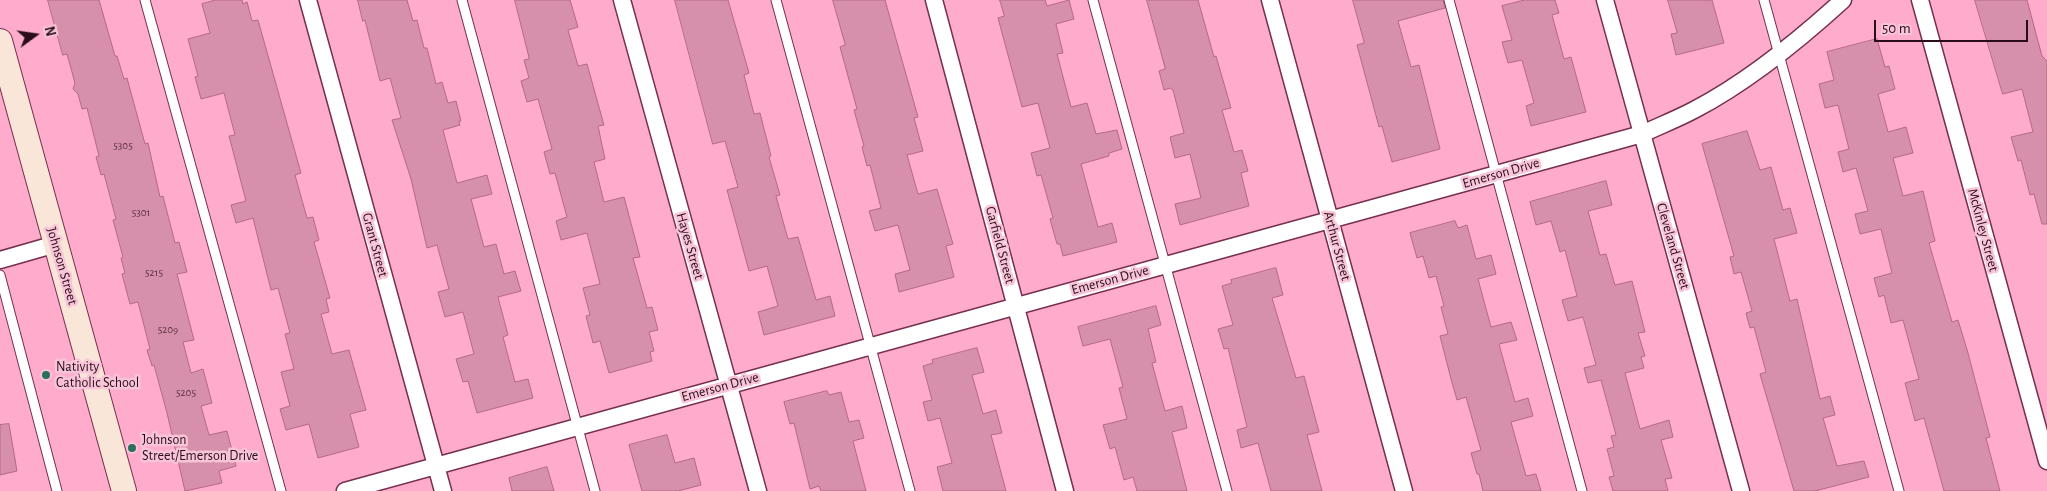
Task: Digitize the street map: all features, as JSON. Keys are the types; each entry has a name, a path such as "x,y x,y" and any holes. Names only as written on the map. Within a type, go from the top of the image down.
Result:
{"street":[{"name":"Grant Street","path":"308,0 443,491"},
{"name":"Hayes Street","path":"622,0 758,491"},
{"name":"Garfield Street","path":"934,0 1017,305 1065,491"},
{"name":"Arthur Street","path":"1270,0 1404,491"},
{"name":"Cleveland Street","path":"1606,0 1741,491"},
{"name":"Emerson Drive","path":"345,491 1642,134 1695,110 1750,75 1843,0"},
{"name":"McKinley Street","path":"1920,0 2047,461"},
{"name":"Johnson Street","path":"0,41 124,491"},
{"path":"0,260 56,244"}],"lane":[{"path":"145,0 281,491"},
{"path":"462,0 595,491"},
{"path":"776,0 910,491"},
{"path":"1093,0 1227,491"},
{"path":"1449,0 1582,491"},
{"path":"1764,0 1899,491"},
{"path":"0,275 57,491"}],"building":[{"path":"48,0 99,0 115,56 117,56 124,79 127,78 145,144 148,143 160,197 163,196 175,243 179,242 187,272 177,274 194,340 183,342 191,373 203,369 212,403 201,406 209,435 227,431 236,466 219,471 222,483 185,491 167,413 154,365 152,366 147,350 150,349 138,302 130,304 122,274 125,273 121,258 123,257 113,220 116,219 104,174 101,175 96,157 99,156 87,108 82,109 78,94 73,89 75,83 67,54 63,55"},
{"path":"216,0 242,0 243,4 247,2 252,21 258,20 301,173 295,175 307,218 313,217 319,240 314,242 330,298 326,299 329,312 321,314 332,354 349,350 366,410 350,414 359,447 318,458 309,424 286,430 280,409 290,406 281,372 294,369 285,334 290,333 278,288 271,290 253,218 236,223 231,205 246,201 229,136 235,135 224,93 201,99 195,77 198,76 188,39 210,33 202,4"},
{"path":"358,0 407,0 413,21 417,20 424,48 427,48 436,84 442,82 448,103 456,101 461,121 459,121 460,125 443,130 457,183 487,175 492,194 471,199 484,247 496,244 504,274 515,271 521,291 498,297 508,335 503,337 515,382 528,379 533,398 477,413 468,381 463,382 456,359 474,354 463,312 445,317 438,292 449,289 437,245 427,248 411,179 392,120 401,118 390,78 380,81 365,20 363,21"},
{"path":"515,0 570,0 578,27 568,30 578,66 587,64 604,125 598,126 605,159 594,162 604,202 624,197 640,257 633,258 647,308 652,307 658,330 649,332 654,351 650,352 652,361 609,373 600,341 593,343 586,316 590,315 583,288 600,284 587,233 561,240 556,221 567,217 555,173 550,174 544,152 552,149 538,99 527,102 521,81 529,78 524,60 529,59"},
{"path":"675,0 728,0 749,73 744,75 754,114 760,113 771,156 769,157 780,195 776,196 788,239 798,237 816,300 830,296 835,316 764,335 758,312 778,306 767,266 749,271 727,190 738,187 725,141 713,144"},
{"path":"833,0 885,0 918,117 914,118 923,151 907,155 918,194 937,189 953,244 946,246 954,277 899,292 895,274 910,270 898,225 875,231 869,211 881,208 870,165 867,166 862,147 864,146 854,110 857,109 840,47 845,45"},
{"path":"1000,0 1045,0 1047,6 1069,0 1074,19 1056,24 1063,53 1057,54 1071,107 1087,103 1096,134 1117,130 1122,149 1109,153 1109,156 1081,164 1098,227 1112,223 1117,242 1063,256 1060,244 1057,244 1050,219 1053,218 1041,175 1037,176 1031,153 1050,148 1038,103 1022,107 998,18 1004,16"},
{"path":"1147,0 1198,0 1231,108 1222,110 1234,152 1242,150 1248,171 1241,173 1249,206 1180,225 1175,204 1201,198 1190,154 1175,158 1170,137 1184,133 1173,90 1170,88 1164,90 1159,71 1165,69"},
{"path":"1353,0 1443,0 1445,8 1398,21 1411,67 1419,65 1440,149 1392,162 1382,126 1379,127 1357,45 1364,43"},
{"path":"1525,0 1555,0 1559,13 1552,15 1564,59 1571,57 1586,112 1531,126 1526,106 1534,103 1522,60 1508,63 1502,42 1512,40 1502,6"},
{"path":"1668,0 1712,0 1724,43 1676,55 1671,34 1677,33"},
{"path":"1975,0 2027,0 2042,56 2047,61 2047,224 2042,224 2034,194 2030,195 2021,160 2018,161 2011,137 2033,132 2022,89 2003,94"},
{"path":"1877,39 1885,67 1889,66 1895,89 1878,94 1888,132 1906,127 1913,153 1893,158 1903,196 1923,191 1935,241 1929,243 1952,322 1958,320 1968,353 1990,437 1986,438 2000,491 1944,491 1924,418 1915,421 1905,383 1919,379 1903,320 1891,323 1884,295 1879,297 1874,278 1892,273 1881,229 1860,234 1855,214 1868,211 1856,168 1843,172 1838,152 1849,149 1838,105 1825,108 1819,84 1834,80 1827,52"},
{"path":"1747,131 1760,170 1771,167 1783,210 1790,208 1797,233 1774,239 1790,301 1797,299 1820,399 1830,396 1835,415 1823,418 1837,466 1864,461 1869,477 1815,491 1794,491 1760,374 1766,372 1754,327 1750,328 1746,313 1752,311 1741,272 1734,274 1730,257 1734,256 1702,144"},
{"path":"1606,181 1612,205 1588,211 1600,255 1606,254 1615,285 1632,281 1645,332 1638,333 1645,356 1641,357 1644,368 1625,373 1640,429 1669,420 1673,437 1661,440 1672,478 1665,479 1668,491 1613,491 1609,477 1614,476 1607,449 1614,447 1611,436 1616,435 1601,380 1588,383 1584,368 1596,365 1583,317 1568,321 1562,300 1577,296 1565,250 1560,252 1551,221 1536,225 1530,202"},
{"path":"1455,221 1458,228 1467,225 1476,259 1491,255 1496,274 1478,279 1491,327 1511,322 1517,340 1499,344 1515,402 1528,398 1533,416 1511,422 1526,476 1536,474 1541,491 1483,491 1479,474 1477,474 1471,453 1481,450 1466,397 1457,400 1451,379 1440,336 1448,334 1441,307 1444,306 1436,276 1429,278 1423,256 1417,258 1410,233"},
{"path":"1276,268 1283,295 1272,298 1296,378 1304,376 1319,432 1307,435 1322,491 1271,491 1258,443 1241,448 1237,430 1247,427 1228,348 1224,349 1218,329 1233,325 1222,286 1232,283 1231,280"},
{"path":"1156,306 1161,325 1148,329 1156,362 1152,363 1165,411 1182,406 1187,428 1172,432 1187,491 1137,491 1133,477 1124,480 1115,447 1110,449 1103,425 1127,419 1119,388 1123,387 1110,339 1083,346 1078,327"},
{"path":"977,348 984,372 972,375 983,414 996,410 1002,433 991,435 1006,491 943,491 937,467 952,463 940,418 928,421 923,402 932,400 923,366 933,363 932,360"},
{"path":"827,391 829,395 841,392 849,422 859,420 864,438 853,441 866,491 821,491 819,486 810,489 794,423 790,424 784,402"},
{"path":"9,424 17,471 0,475 0,425"},
{"path":"667,435 675,463 694,458 701,485 678,491 642,491 629,445"},
{"path":"547,467 554,491 512,491 509,478"}],"place":[{"name":"Nativity Catholic School","path":"46,375"},
{"name":"Johnson Street/Emerson Drive","path":"132,448"}]}
